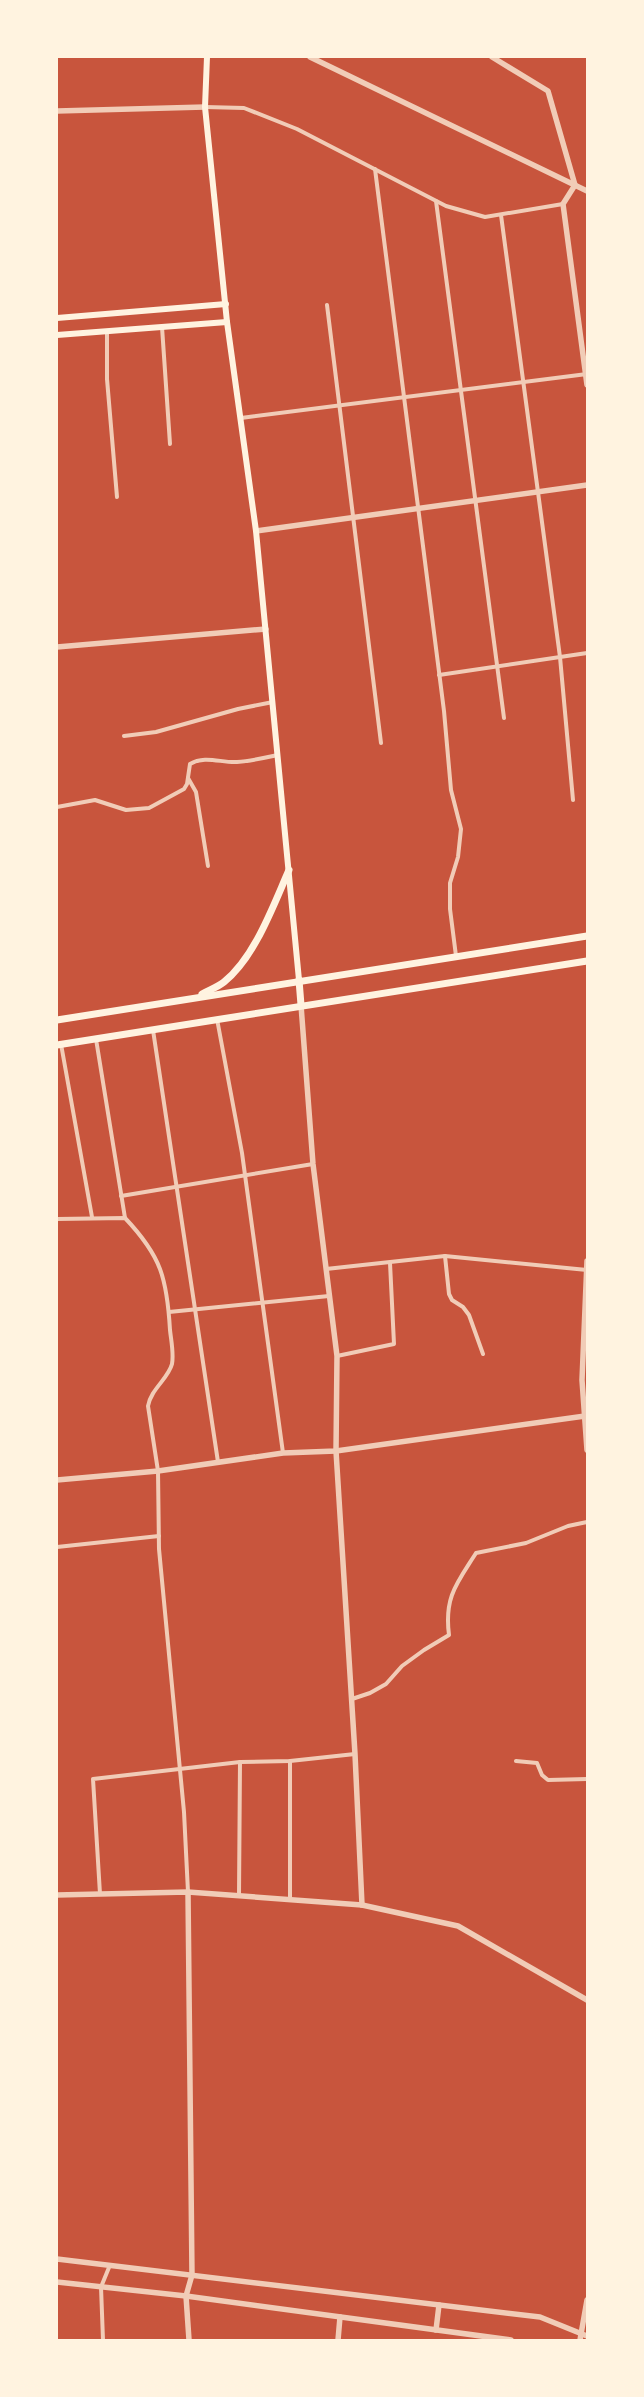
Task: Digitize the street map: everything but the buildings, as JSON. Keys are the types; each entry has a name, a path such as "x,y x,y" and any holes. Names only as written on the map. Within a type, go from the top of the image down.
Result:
{"highway":[{"path":"196,997 224,983 244,962 272,910 289,870"},
{"path":"57,1020 299,980 587,936"},
{"path":"59,1045 301,1005 587,961"},
{"path":"299,980 301,1005"}],"main road":[{"path":"207,57 205,107 227,322 256,531 299,980"},
{"path":"57,318 226,304"},
{"path":"57,335 227,322"}],"street":[{"path":"310,57 587,191"},
{"path":"492,57 548,91 575,185 563,204 587,385"},
{"path":"57,111 205,107 244,108 297,129 436,201 484,217 563,204"},
{"path":"375,170 439,675 451,790 462,829 458,857 450,883 450,909 456,956"},
{"path":"436,201 504,718"},
{"path":"501,215 560,657 573,800"},
{"path":"327,305 381,743"},
{"path":"162,327 170,444"},
{"path":"107,331 107,379 117,497"},
{"path":"240,418 586,374"},
{"path":"256,531 587,485"},
{"path":"57,647 266,629"},
{"path":"439,675 587,654"},
{"path":"124,736 156,732 217,714 273,702"},
{"path":"57,807 95,800 126,810 150,808 184,789 188,778 190,764 195,761 206,759 236,762 278,755"},
{"path":"188,778 196,792 208,866"},
{"path":"301,1005 313,1164 337,1356 336,1451 352,1699 362,1905"},
{"path":"217,1019 245,1175 283,1453"},
{"path":"153,1029 197,1310 218,1462"},
{"path":"96,1038 125,1218 150,1246 163,1275 169,1312 171,1365 153,1391 148,1406 158,1471 159,1536 184,1812 188,1892 192,2275 186,2296 189,2340"},
{"path":"59,1045 92,1217"},
{"path":"121,1196 313,1164"},
{"path":"57,1218 125,1218"},
{"path":"326,1269 445,1256 587,1270"},
{"path":"445,1256 449,1294 452,1300 463,1307 469,1315 483,1354"},
{"path":"587,1261 582,1380 587,1450"},
{"path":"337,1356 394,1344 390,1263"},
{"path":"169,1312 330,1296"},
{"path":"57,1480 158,1471 283,1453 336,1451 585,1416"},
{"path":"352,1699 370,1693 386,1684 402,1666 424,1650 449,1635 446,1615 452,1592 476,1553 526,1543 568,1526 587,1522"},
{"path":"57,1547 159,1536"},
{"path":"100,1894 93,1779 240,1762 290,1761 355,1754"},
{"path":"290,1761 290,1900"},
{"path":"516,1761 537,1763 542,1775 548,1780 587,1779"},
{"path":"238,1896 240,1762"},
{"path":"57,1895 188,1892 362,1905 458,1926 587,2000"},
{"path":"57,2259 540,2317 587,2336"},
{"path":"103,2340 101,2287 110,2265"},
{"path":"57,2282 186,2296 511,2340"},
{"path":"580,2340 587,2300"},
{"path":"436,2330 439,2305"},
{"path":"338,2340 340,2317"}]}
